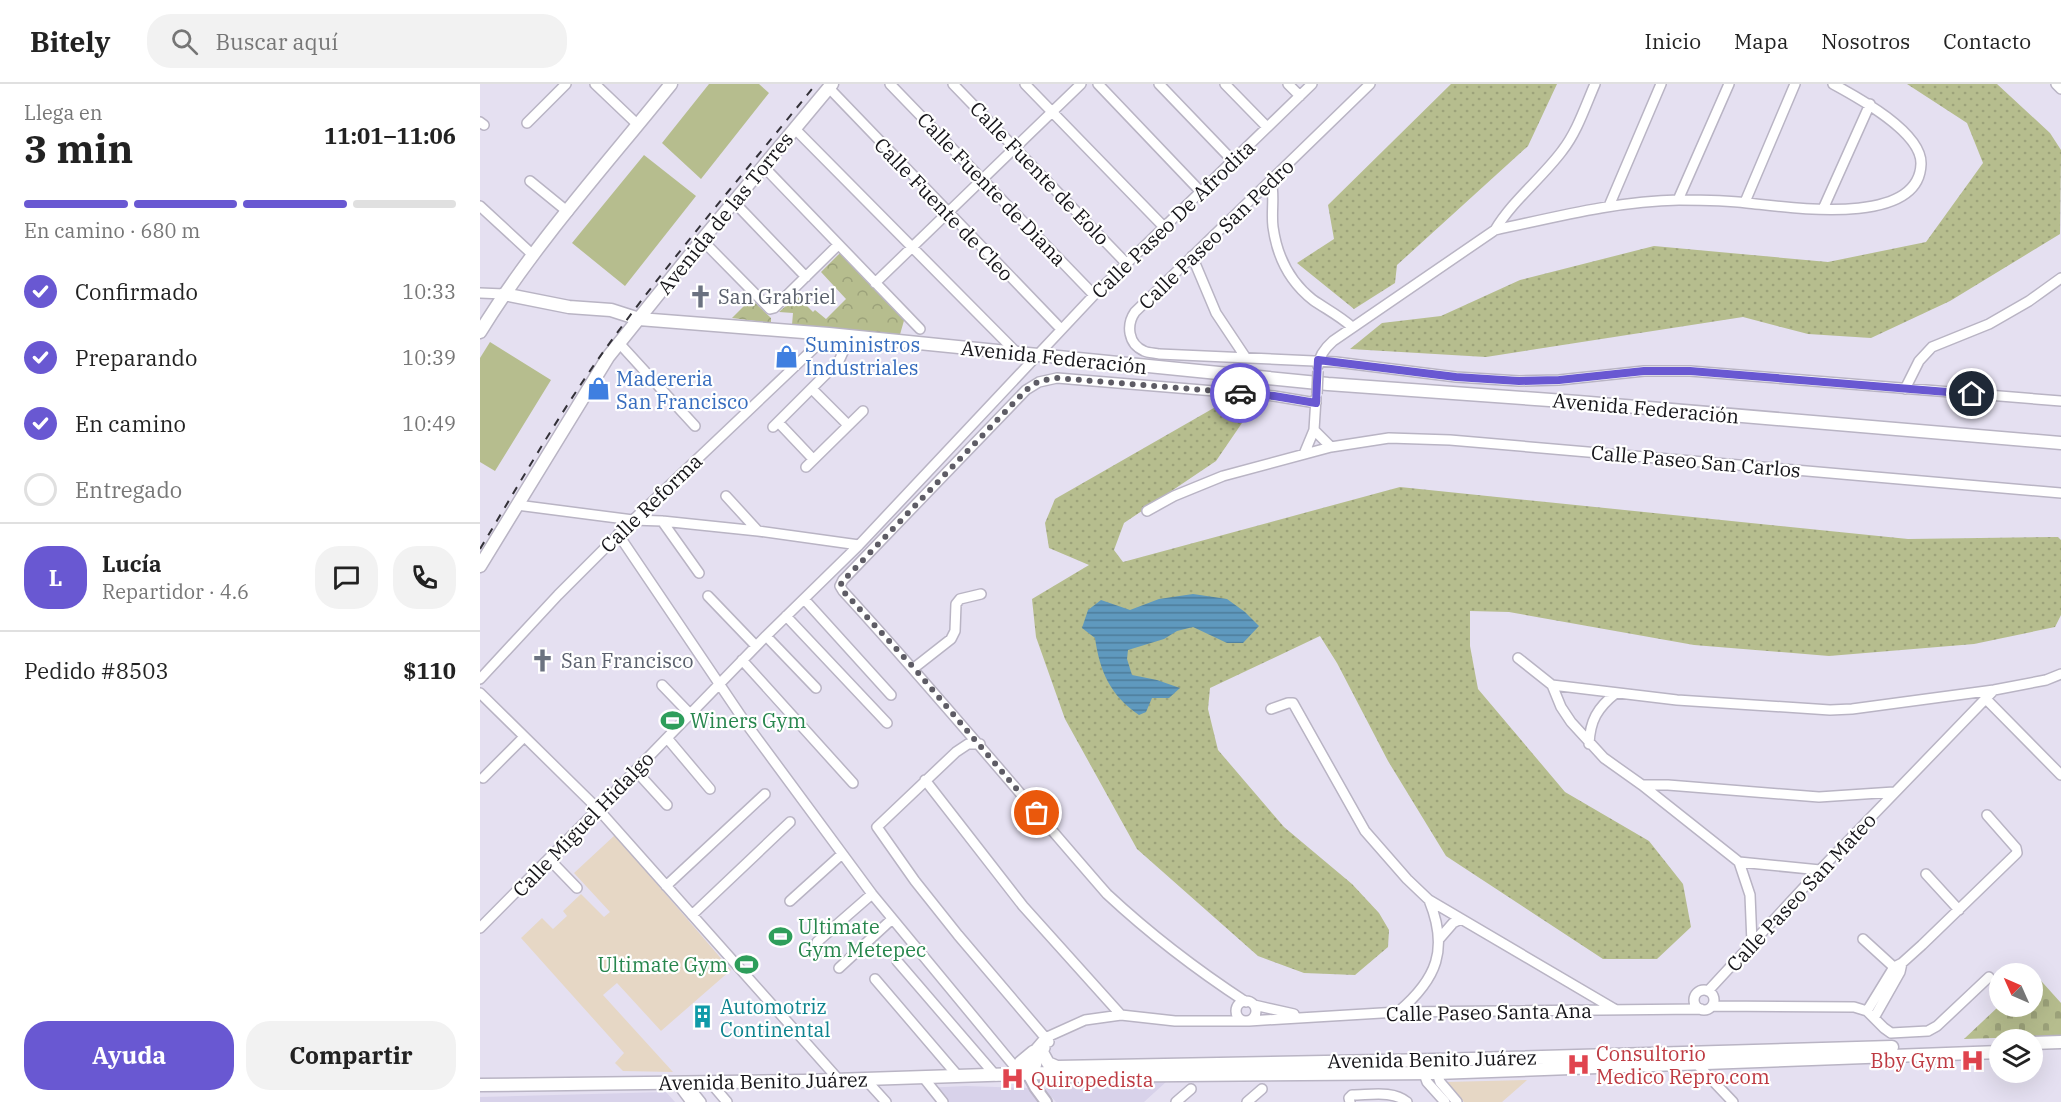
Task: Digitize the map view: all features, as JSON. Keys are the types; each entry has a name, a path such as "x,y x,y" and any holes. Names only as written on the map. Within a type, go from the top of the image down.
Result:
{"main road":[{"path":"480,332 532,255 672,84"},
{"name":"Avenida de las Torres","path":"480,566 608,357 830,86"},
{"name":"Avenida Federación","path":"504,294 569,307 611,310 639,319 829,334 1328,384 1578,402 2061,443"},
{"path":"2043,1043 2061,1042"},
{"path":"1031,1073 1048,1063 1044,1044"},
{"path":"1031,1073 1044,1044"},
{"name":"Avenida Benito Juárez","path":"1422,1066 1436,1073 1694,1057 1989,1044"},
{"path":"2043,1051 2061,1050"},
{"name":"Avenida Benito Juárez","path":"480,1085 866,1080 1031,1073 1422,1066 1436,1060 1989,1052"}],"street":[{"path":"527,123 566,84"},
{"path":"595,84 638,125"},
{"name":"Calle Fuente de Diana","path":"890,84 1094,295"},
{"name":"Calle Fuente de Eolo","path":"953,84 1126,262"},
{"path":"1025,84 1165,228"},
{"path":"875,283 1081,84"},
{"path":"1098,84 1202,192"},
{"path":"1159,84 1233,161"},
{"path":"1224,84 1267,127"},
{"path":"1288,84 1300,96"},
{"name":"Calle Paseo De Afrodita","path":"1036,356 1126,262 1165,228 1312,84"},
{"name":"Calle Paseo San Pedro","path":"1370,84 1135,312 1129,326 1135,345 1145,351 1318,360 1456,377 1519,381 1559,380 1644,371 1690,371 2061,401"},
{"path":"1304,453 1314,430 1318,360 1327,346 1495,230 1513,203 1563,150 1574,132 1595,84"},
{"path":"1609,206 1661,84"},
{"path":"1678,200 1729,84"},
{"path":"1745,202 1795,84"},
{"path":"1495,230 1609,206 1678,200 1745,202 1801,209 1823,209 1860,208 1890,202 1904,196 1921,171 1918,150 1893,122 1870,104 1833,84"},
{"path":"2056,84 2061,89"},
{"name":"Calle Fuente de Cleo","path":"830,86 948,213 1061,329"},
{"path":"1823,209 1870,104"},
{"path":"795,129 1018,354"},
{"path":"764,167 920,329"},
{"path":"1271,180 1273,226 1283,263 1305,293 1352,327"},
{"path":"530,182 568,212"},
{"path":"734,202 807,277"},
{"path":"480,206 532,255"},
{"path":"702,240 770,309 774,308 807,277 838,245"},
{"path":"1192,256 1216,313 1246,358"},
{"path":"1905,389 1919,361 1932,347 1989,324 2029,301 2061,278"},
{"name":"Avenida Federación","path":"480,293 504,294"},
{"name":"Calle Reforma","path":"480,679 618,534 829,334"},
{"path":"813,459 775,424 834,367 842,356 846,336"},
{"path":"619,343 695,426"},
{"name":"Calle Miguel Hidalgo","path":"480,928 742,660 859,545 1036,356"},
{"path":"834,367 841,375"},
{"path":"1243,1006 1238,1018 1246,1021 1256,1012 1243,1006 1220,985 1132,918 1107,894 963,724 843,591 841,583 1039,381 1057,378 1316,399"},
{"path":"812,389 848,425"},
{"path":"806,466 863,411"},
{"path":"1314,430 1331,447"},
{"name":"Calle Paseo San Carlos","path":"1147,511 1174,495 1200,484 1304,453 1389,438 1450,440 2061,493"},
{"path":"726,496 758,531"},
{"path":"517,505 633,520 758,531 859,545"},
{"path":"662,521 699,573"},
{"path":"618,534 719,684 891,920 1031,1073 1046,1102"},
{"path":"914,668 951,639 955,631 956,604 960,599 981,594"},
{"path":"708,596 756,646"},
{"path":"804,599 891,695"},
{"path":"786,616 886,723"},
{"path":"766,636 816,688"},
{"path":"1518,658 1552,685 1566,714 1589,744 1622,773 1642,785 1739,862 1820,870"},
{"path":"742,660 853,783"},
{"path":"1552,685 1677,700 1830,710 1994,690 2046,680 2061,674"},
{"path":"662,685 690,714"},
{"name":"Calle Paseo San Mateo","path":"1708,992 1820,870 1994,690"},
{"path":"480,693 598,809 839,1080"},
{"path":"1589,744 1592,720 1616,693"},
{"path":"1986,699 2061,775"},
{"path":"1271,709 1288,702 1293,703 1365,831 1407,879 1429,900 1616,1010"},
{"path":"956,752 963,739 963,724"},
{"path":"483,778 524,737"},
{"path":"667,738 710,789"},
{"path":"980,744 968,744 956,752 877,827 915,882 1044,1044 1031,1073"},
{"path":"636,771 668,806"},
{"path":"925,780 1023,906 1121,1015"},
{"name":"Calle Paseo San Mateo","path":"1642,785 1819,797 1894,792"},
{"path":"666,886 765,794"},
{"path":"1870,1015 1899,968 2017,853 2016,848 1987,815"},
{"path":"692,915 790,822"},
{"path":"790,901 842,854"},
{"path":"549,859 576,888"},
{"path":"1739,862 1750,895 1752,943"},
{"path":"1926,874 1959,910"},
{"path":"817,942 872,894"},
{"path":"1398,1012 1414,999 1425,985 1437,958 1440,938 1436,915 1429,900"},
{"path":"1440,938 1453,923 1461,919"},
{"path":"839,968 891,920"},
{"path":"1863,939 1899,968"},
{"path":"897,961 996,1076"},
{"path":"1712,1006 1854,1007 1870,1015 1891,1033 1928,1031 1937,1026 1989,977"},
{"path":"874,979 958,1076"},
{"path":"1701,991 1708,992 1714,999 1712,1006 1707,1010 1701,1010 1697,1007 1695,999 1701,991"},
{"name":"Calle Paseo Santa Ana","path":"1672,1009 1695,999"},
{"name":"Calle Paseo Santa Ana","path":"1206,1021 1243,1006 1306,1016"},
{"name":"Calle Paseo Santa Ana","path":"1044,1044 1071,1025 1085,1020 1121,1015 1175,1021 1246,1021 1398,1012 1701,1010"},
{"path":"1694,1057 1733,1102"},
{"path":"1436,1060 1436,1073 1440,1082 1457,1102"},
{"path":"1422,1066 1427,1082 1445,1102"},
{"path":"923,1077 943,1102"},
{"path":"866,1080 886,1102"},
{"path":"680,1082 691,1102"},
{"path":"680,1082 701,1102"},
{"path":"710,1082 727,1102"},
{"path":"1176,1102 1191,1089"},
{"path":"1247,1102 1262,1089"},
{"path":"1350,1102 1349,1098 1352,1095 1390,1094 1398,1095 1407,1102"}],"shaded area":[{"path":"615,835 731,970 661,1031 617,983 603,995 673,1072 623,1071 615,1063 624,1053 521,938 542,918 553,929 567,916 563,911 581,894 604,917 610,912 574,873"},
{"path":"1527,1080 1502,1102 1464,1102 1446,1082"},
{"path":"1166,1082 1144,1102 1056,1102 1045,1090 1050,1084"},
{"path":"966,1086 1028,1088 1040,1102 935,1102 924,1088"},
{"path":"666,1092 675,1102 480,1102 480,1097"}],"green space":[{"path":"709,84 759,84 769,93 701,179 662,143"},
{"path":"1451,84 1557,84 1528,146 1397,265 1395,283 1354,309 1297,263 1334,239 1328,205"},
{"path":"1907,84 1997,84 2050,133 2061,150 2060,234 1950,301 1871,338 1808,334 1743,317 1486,357 1350,349 1382,323 1441,316 1520,280 1654,246 1828,262 1926,242 1983,163 1967,123"},
{"path":"644,155 696,196 625,286 572,243"},
{"path":"840,253 905,317 899,338 792,325 793,313 779,312 797,296 813,312 815,310 826,319 846,299 821,272"},
{"path":"751,299 771,318 771,323 732,318"},
{"path":"490,342 551,380 495,471 480,462 480,358"},
{"path":"1257,401 1216,461 1124,523 1114,550 1123,562 1400,487 1908,539 2058,537 2061,540 2061,615 2055,627 1974,644 1829,656 1694,645 1509,612 1470,611 1470,646 1478,689 1565,792 1649,841 1683,884 1691,927 1657,959 1603,959 1446,856 1388,761 1337,663 1320,636 1210,688 1208,709 1218,750 1284,827 1352,884 1379,913 1389,930 1388,947 1355,975 1304,973 1258,956 1137,849 1065,719 1036,637 1032,599 1089,565 1049,548 1045,523 1055,499 1219,405"},
{"path":"2043,983 2061,1003 2061,1036 2043,1037 2043,1029 1989,1029 1989,1038 1964,1039 1989,1015 2043,1017"}],"water":[{"path":"1193,594 1227,599 1259,626 1243,643 1227,643 1193,627 1128,650 1127,659 1132,675 1180,688 1169,698 1152,698 1146,712 1139,715 1114,691 1103,672 1095,638 1082,628 1088,610 1101,600 1130,610 1159,599"}],"railway":[{"path":"480,549 557,422 606,348 683,247 816,84"}],"way so far":[{"path":"1037,813 914,668 841,589 841,583 1026,390 1039,381 1057,378 1240,393"}],"place":[{"name":"San Grabriel","path":"700,296"},
{"name":"Suministros Industriales","path":"787,356"},
{"name":"Madereria San Francisco","path":"598,389"},
{"name":"San Francisco","path":"543,660"},
{"name":"Winers Gym","path":"672,720"},
{"name":"Ultimate Gym Metepec","path":"780,937"},
{"name":"Ultimate Gym","path":"746,964"},
{"name":"Automotriz Continental","path":"702,1017"},
{"name":"Bby Gym","path":"1973,1060"},
{"name":"Consultorio Medico Repro.com","path":"1578,1064"},
{"name":"Quiropedista","path":"1013,1079"}],"route":[{"path":"1240,393 1316,403 1318,360 1456,377 1519,381 1559,380 1644,371 1690,371 1972,394"}]}
